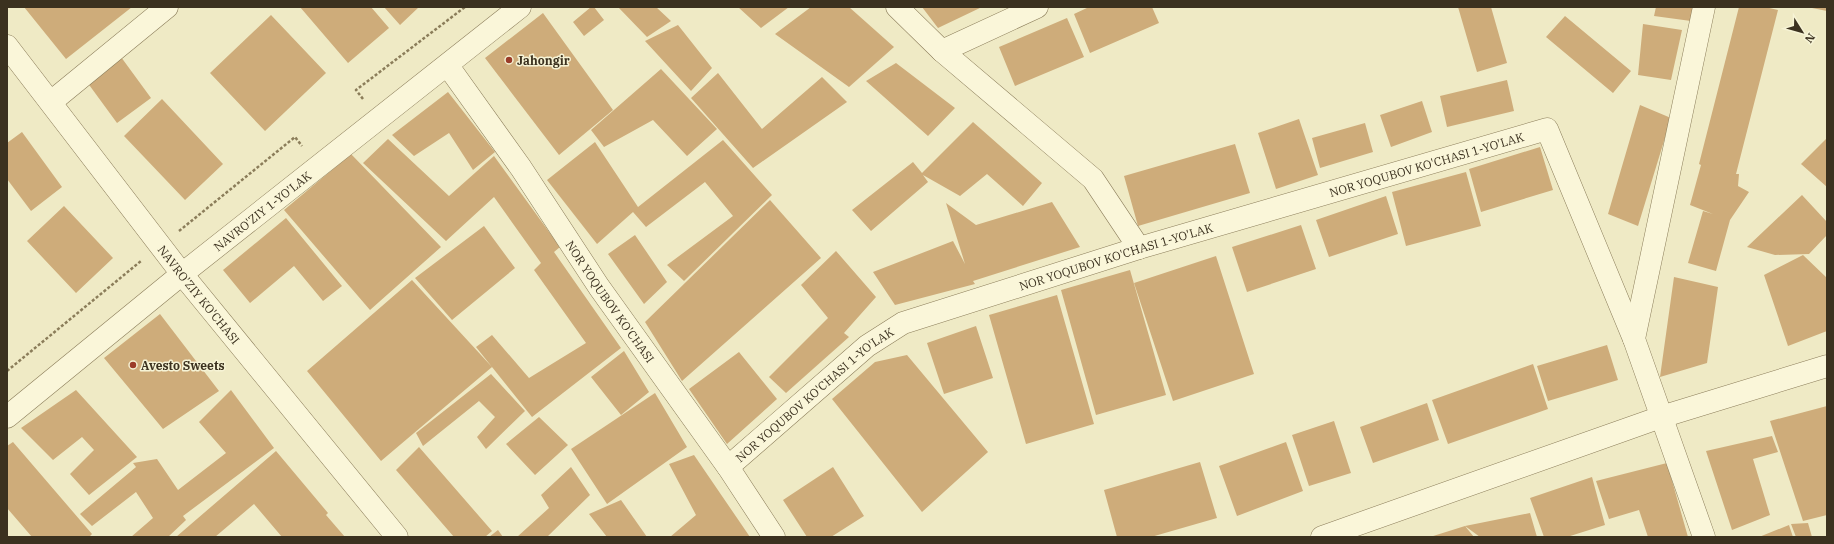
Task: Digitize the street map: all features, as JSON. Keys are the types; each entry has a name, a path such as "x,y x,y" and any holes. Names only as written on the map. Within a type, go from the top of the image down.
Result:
{"street":[{"path":"51,102 167,7"},
{"name":"NAVRO'ZIY 1-YO'LAK","path":"7,417 182,274 448,66 520,7"},
{"path":"897,7 942,51 1093,178 1139,248"},
{"path":"942,51 1037,7"},
{"path":"1704,7 1634,339 1704,537"},
{"name":"NAVRO'ZIY KO'CHASI","path":"7,46 182,274 397,537"},
{"name":"NOR YOQUBOV KO'CHASI","path":"448,66 521,168 599,286 728,467 774,537"},
{"name":"NOR YOQUBOV KO'CHASI 1-YO'LAK","path":"728,467 867,346 903,323 1139,248 1547,130 1634,339"},
{"path":"1322,537 1661,417 1827,366"}],"path":[{"path":"356,90 464,7"}],"building":[{"path":"24,7 132,7 66,59"},
{"path":"300,7 371,7 389,28 348,63"},
{"path":"384,7 419,7 400,25"},
{"path":"591,7 594,7 604,20 584,36 573,22"},
{"path":"618,7 656,7 671,21 647,37"},
{"path":"738,7 789,7 761,28"},
{"path":"811,7 849,7 894,47 849,87 775,34"},
{"path":"922,7 982,7 938,28"},
{"path":"1089,7 1152,7 1159,23 1090,53 1074,14"},
{"path":"1458,7 1491,7 1507,63 1477,72"},
{"path":"1656,7 1694,7 1691,21 1654,16"},
{"path":"1739,7 1765,7 1778,10 1736,174 1739,174 1738,186 1749,192 1730,220 1716,271 1688,263 1703,211 1713,214 1690,205"},
{"path":"1827,7 1827,11 1812,8"},
{"path":"543,13 613,110 559,155 485,58"},
{"path":"271,15 326,73 265,131 210,73"},
{"path":"1565,16 1631,71 1613,93 1546,37"},
{"path":"1067,18 1084,57 1015,86 999,47"},
{"path":"1643,24 1682,30 1671,80 1638,75"},
{"path":"678,25 712,68 691,91 645,41"},
{"path":"121,57 151,98 117,123 87,82"},
{"path":"896,63 955,108 928,136 866,81"},
{"path":"661,69 717,129 687,156 653,120 604,147 591,130"},
{"path":"718,73 762,129 822,77 847,102 753,168 691,98"},
{"path":"1507,80 1514,111 1447,127 1440,96"},
{"path":"448,92 495,152 473,170 449,133 414,156 392,135"},
{"path":"162,99 223,164 185,200 124,136"},
{"path":"1422,101 1432,132 1391,147 1380,115"},
{"path":"1640,105 1671,118 1638,226 1608,214"},
{"path":"1299,119 1318,175 1276,189 1258,133"},
{"path":"973,122 1042,183 1023,206 987,174 960,196 923,175 928,182 871,231 852,210 913,162 922,173"},
{"path":"1365,123 1373,152 1320,168 1312,138"},
{"path":"22,132 62,187 31,211 7,179 7,143"},
{"path":"1827,138 1827,187 1801,164"},
{"path":"388,139 449,196 494,156 560,247 554,252 621,348 532,417 476,347 492,335 529,378 586,343 534,270 541,263 494,197 446,241 363,163"},
{"path":"723,140 772,195 684,281 667,265 733,216 705,182 646,227 633,212 597,244 547,180 595,142 638,207"},
{"path":"1235,144 1250,193 1138,226 1124,176"},
{"path":"1540,147 1553,190 1481,212 1469,169"},
{"path":"351,154 441,247 370,310 284,210"},
{"path":"1466,172 1481,226 1406,246 1392,192"},
{"path":"1802,195 1827,222 1827,235 1809,254 1775,255 1747,247"},
{"path":"1386,196 1398,234 1329,257 1316,220"},
{"path":"770,200 821,258 682,381 645,322"},
{"path":"1052,202 1080,247 973,281 975,284 895,305 873,272 953,241 965,264 946,203 976,225"},
{"path":"64,206 113,258 76,293 27,241"},
{"path":"286,218 342,286 323,301 294,266 250,303 223,270"},
{"path":"1301,225 1316,269 1247,292 1232,247"},
{"path":"484,226 515,268 452,320 415,278"},
{"path":"635,235 667,282 644,304 608,254"},
{"path":"836,251 876,297 844,333 849,337 786,393 769,377 828,318 801,285"},
{"path":"1803,255 1827,278 1827,331 1788,346 1764,275"},
{"path":"1216,256 1254,374 1173,401 1134,283"},
{"path":"1130,270 1166,395 1096,415 1061,290"},
{"path":"1674,277 1718,287 1707,363 1660,377"},
{"path":"412,280 492,367 381,461 307,371"},
{"path":"1057,295 1094,424 1026,444 989,315"},
{"path":"160,314 219,391 163,429 104,358"},
{"path":"976,326 993,378 944,394 927,343"},
{"path":"1607,345 1618,380 1548,401 1537,366"},
{"path":"624,351 649,392 621,415 591,377"},
{"path":"739,352 777,399 727,444 689,389"},
{"path":"907,355 988,452 922,512 832,399 875,362"},
{"path":"1533,364 1548,409 1448,444 1432,400"},
{"path":"491,374 525,411 486,449 477,437 495,417 479,401 423,446 416,433"},
{"path":"76,390 137,457 89,495 70,474 94,450 82,437 53,460 21,428"},
{"path":"231,390 274,448 183,516 186,520 168,537 131,537 153,518 136,492 92,526 80,514 136,467 133,463 157,459 178,490 226,453 199,422"},
{"path":"655,393 687,447 607,504 571,449"},
{"path":"1427,403 1439,440 1373,463 1360,427"},
{"path":"1827,406 1827,515 1803,521 1770,421"},
{"path":"539,417 568,445 535,475 506,444"},
{"path":"1334,421 1351,473 1309,486 1292,435"},
{"path":"1772,436 1778,452 1753,459 1770,515 1732,530 1706,451"},
{"path":"13,442 92,534 89,537 32,537 7,508 7,446"},
{"path":"1286,442 1303,491 1237,516 1219,466"},
{"path":"419,447 492,531 485,537 454,537 396,470"},
{"path":"276,451 328,513 326,515 345,537 282,537 254,504 215,537 176,537"},
{"path":"694,455 750,537 670,537 696,515 669,464"},
{"path":"1200,462 1217,518 1151,537 1117,537 1104,490"},
{"path":"1667,463 1688,537 1648,537 1639,510 1609,519 1596,481"},
{"path":"571,467 590,495 547,537 517,537 549,508 541,495"},
{"path":"833,467 864,516 831,537 807,537 783,500"},
{"path":"1592,477 1605,525 1567,537 1544,537 1530,498"},
{"path":"621,500 647,537 607,537 589,514"},
{"path":"1530,513 1537,537 1480,537 1465,526"},
{"path":"1808,523 1812,537 1796,537 1791,524"},
{"path":"1789,525 1793,537 1759,537"},
{"path":"1465,526 1474,537 1430,537"},
{"path":"498,530 503,537 489,537"}],"place":[{"name":"Jahongir","path":"509,60"},
{"name":"Avesto Sweets","path":"133,365"}]}
